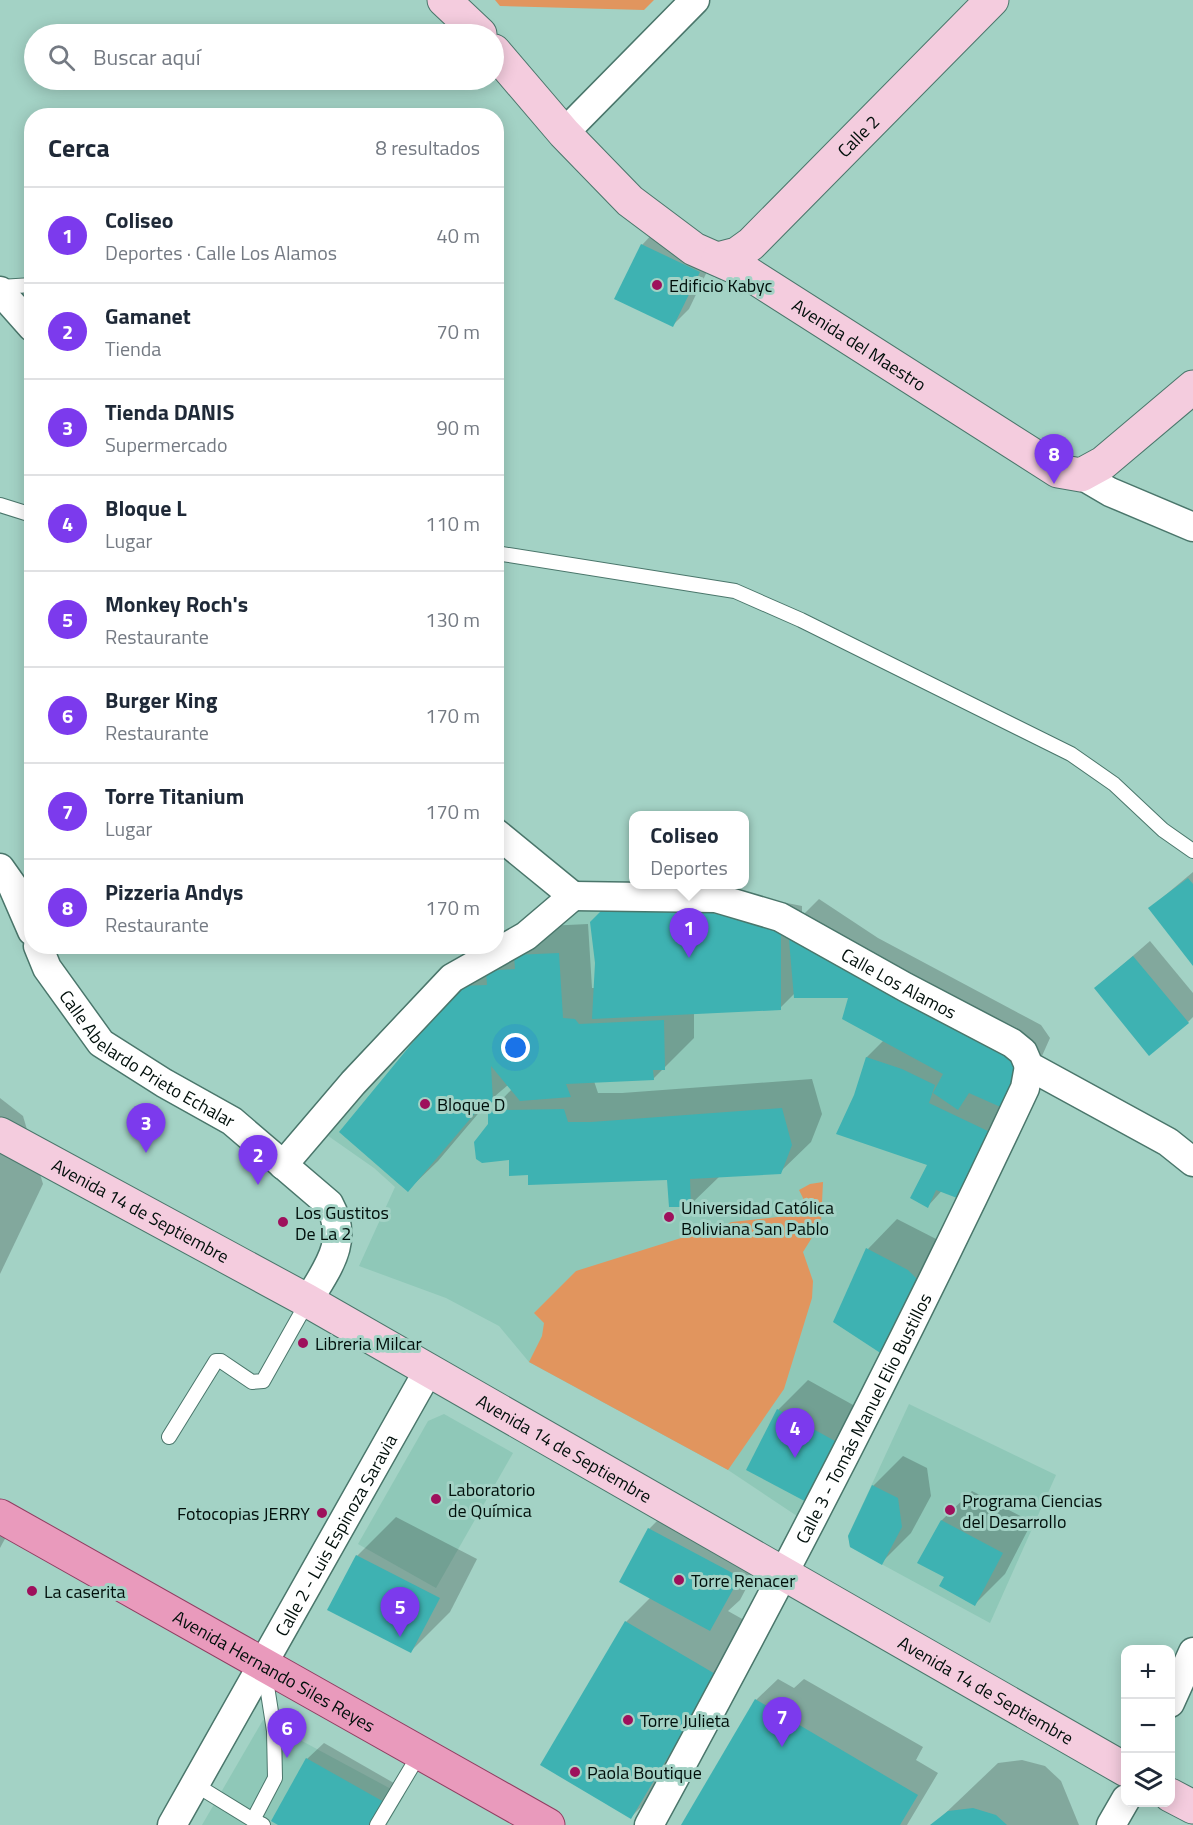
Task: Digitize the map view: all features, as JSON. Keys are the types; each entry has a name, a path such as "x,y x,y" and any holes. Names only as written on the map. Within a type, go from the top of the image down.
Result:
{"main road":[{"path":"444,0 469,24"},
{"name":"Calle 2","path":"718,259 737,254 752,244 992,0"},
{"name":"Avenida del Maestro","path":"504,63 564,133 630,201 694,249 746,272 1058,471 1081,476"},
{"path":"1081,476 1103,463 1193,387"},
{"name":"Avenida 14 de Septiembre","path":"0,1134 308,1301 1121,1768"},
{"name":"Avenida Hernando Siles Reyes","path":"0,1516 263,1662 548,1825"},
{"path":"1175,1798 1193,1808"}],"street":[{"path":"564,133 695,0"},
{"path":"0,289 24,318"},
{"path":"1081,476 1110,492 1193,527"},
{"path":"504,840 573,896 526,936 504,948"},
{"path":"15,875 24,905"},
{"name":"Calle Los Alamos","path":"573,896 716,898 780,917 905,987 1012,1043 1023,1052 1029,1066 1168,1142 1193,1162"},
{"name":"Calle Abelardo Prieto Echalar","path":"41,954 47,968 101,1043 164,1083 232,1121 329,1204 337,1219 338,1235 335,1253 308,1301"},
{"path":"283,1165 353,1083 452,978 494,954"},
{"name":"Calle 3 - Tomás Manuel Elio Bustillos","path":"649,1825 786,1574 963,1222 1025,1088 1029,1066"},
{"name":"Calle 2 - Luis Espinoza Saravia","path":"172,1825 428,1371"},
{"path":"1172,1699 1193,1652"},
{"path":"1111,1825 1121,1806"}],"lane":[{"path":"0,289 24,286"},
{"path":"0,506 24,513"},
{"path":"504,554 735,591 801,620 1071,754 1114,784 1163,830 1193,850"},
{"path":"170,1437 216,1361 221,1361 252,1382 263,1381 308,1301"},
{"path":"196,1785 258,1822 275,1778 274,1731 263,1662"},
{"path":"377,1825 420,1753"}],"shaded area":[{"path":"495,0 654,0 644,10 500,6"},
{"name":"Universidad Católica Boliviana San Pablo","path":"608,904 696,910 765,923 1021,1069 803,1520 728,1470 529,1362 499,1326 446,1298 359,1266 395,1187 374,1168 324,1133 449,988 500,954 504,954 504,952 558,916"},
{"path":"823,1182 821,1223 803,1252 813,1281 812,1298 784,1389 728,1470 529,1362 542,1336 544,1323 534,1313 576,1271 732,1222 804,1214 805,1202 799,1190 810,1184"},
{"name":"Programa Ciencias del Desarrollo","path":"909,1404 1056,1475 990,1623 850,1547 848,1536"},
{"name":"Laboratorio de Química","path":"444,1414 513,1453 436,1588 358,1544 428,1421"},
{"path":"263,1720 404,1796 387,1825 202,1825"}],"building":[{"name":"Edificio Kabyc","path":"641,244 700,272 673,327 614,299"},
{"path":"1188,878 1193,884 1193,966 1148,908"},
{"path":"608,904 696,910 781,927 781,1010 592,1019 595,963 590,922"},
{"path":"788,928 1011,1055 1021,1069 1005,1109 969,1093 958,1110 933,1093 943,1074 842,1019 848,998 794,998"},
{"path":"559,953 563,1018 575,1019 579,1024 664,1020 665,1070 653,1070 654,1080 566,1084 571,1097 520,1101 491,1066 493,1102 482,1105 408,1192 339,1132 459,986 487,985 486,971 515,969 514,955"},
{"path":"1133,956 1189,1023 1149,1056 1094,988"},
{"path":"866,1057 902,1069 935,1085 929,1103 992,1133 965,1201 936,1190 928,1208 910,1198 927,1165 836,1134 854,1095"},
{"path":"782,1108 792,1145 781,1174 690,1179 691,1207 669,1207 667,1180 528,1185 528,1175 509,1176 509,1160 482,1163 476,1159 474,1142 488,1124 488,1112 500,1110 564,1109 568,1122 591,1122"},
{"path":"866,1248 908,1270 919,1281 885,1356 833,1322"},
{"path":"777,1409 844,1446 812,1505 746,1470"},
{"path":"872,1485 898,1498 902,1527 882,1565 850,1547 848,1536"},
{"path":"941,1520 1003,1553 975,1606 939,1586 944,1577 917,1563"},
{"name":"Torre Renacer","path":"648,1528 740,1577 710,1631 619,1582"},
{"path":"356,1555 440,1598 411,1653 327,1610"},
{"name":"Torre Julieta","path":"625,1621 717,1675 631,1819 540,1765"},
{"path":"755,1699 918,1795 900,1825 681,1825"},
{"path":"306,1758 384,1802 371,1825 278,1825 271,1821"},
{"path":"973,1808 996,1815 1007,1825 930,1825 948,1811"}],"place":[{"name":"Edificio Kabyc","path":"657,285"},
{"name":"Pizzeria Andys","path":"1054,484"},
{"name":"Coliseo","path":"689,958"},
{"name":"Bloque D","path":"425,1104"},
{"name":"Tienda DANIS","path":"146,1153"},
{"name":"Gamanet","path":"258,1185"},
{"name":"Universidad Católica Boliviana San Pablo","path":"669,1217"},
{"name":"Los Gustitos De La 2","path":"283,1222"},
{"name":"Libreria Milcar","path":"303,1343"},
{"name":"Bloque L","path":"795,1458"},
{"name":"Laboratorio de Química","path":"436,1499"},
{"name":"Programa Ciencias del Desarrollo","path":"950,1510"},
{"name":"Fotocopias JERRY","path":"322,1513"},
{"name":"Torre Renacer","path":"679,1580"},
{"name":"La caserita","path":"32,1591"},
{"name":"Monkey Roch's","path":"400,1637"},
{"name":"Torre Julieta","path":"628,1720"},
{"name":"Torre Titanium","path":"782,1747"},
{"name":"Burger King","path":"287,1758"},
{"name":"Paola Boutique","path":"575,1772"}]}
